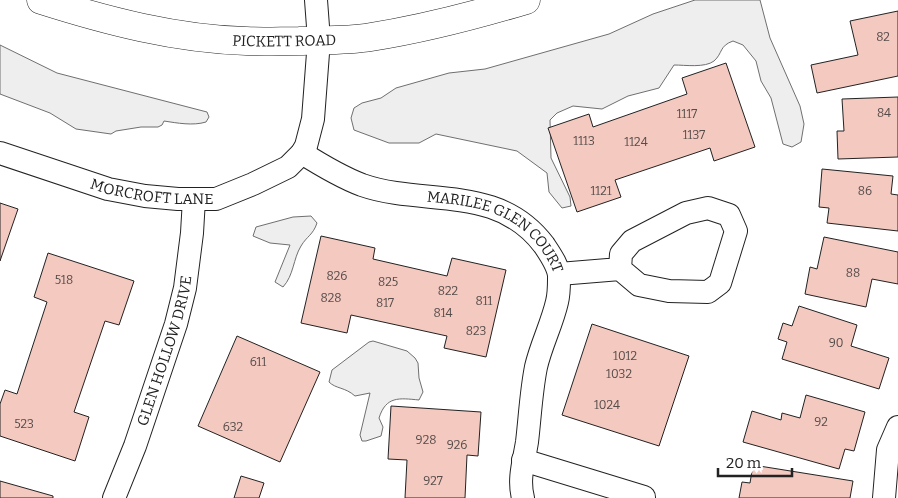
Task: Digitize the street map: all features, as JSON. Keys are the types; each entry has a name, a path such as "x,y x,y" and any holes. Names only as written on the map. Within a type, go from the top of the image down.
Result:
{"street":[{"name":"PICKETT ROAD","path":"41,0 100,18 184,35 245,42 370,37 474,15 526,0"},
{"name":"MORCROFT LANE","path":"0,153 108,189 145,196 216,199 253,184 288,167 302,153 306,146 313,119 320,40 316,0"},
{"name":"MARILEE GLEN COURT","path":"302,153 330,170 363,185 398,193 469,201 494,208 519,219 533,231 548,250 560,274 558,300 537,366 529,407 520,485 523,498"},
{"name":"GLEN HOLLOW DRIVE","path":"114,498 135,446 176,324 184,288 192,234 194,199"},
{"path":"560,274 620,269 639,285 669,291 708,292 720,283 736,231 729,215 708,208 686,213 632,241 621,254 620,269"},
{"path":"884,498 888,450 898,427"},
{"path":"523,460 644,498"}],"shaded area":[{"path":"695,0 760,0 770,38 800,106 804,124 801,142 792,147 783,144 771,98 761,81 756,61 743,45 733,41 723,47 714,61 706,65 674,65 659,88 628,96 602,109 573,106 557,113 550,120 551,158 570,197 571,206 562,208 549,192 547,173 517,151 436,134 419,143 389,143 354,130 351,118 354,108 362,103 381,98 396,88 449,73 485,69 609,34 653,14"},
{"path":"0,45 57,73 207,112 209,117 206,122 196,124 164,121 158,127 141,127 116,131 111,134 76,129 50,113 0,94"},
{"path":"311,216 317,223 314,230 301,246 287,282 283,287 275,282 290,245 270,243 253,236 256,227 293,217"},
{"path":"373,341 407,351 415,358 418,363 419,378 423,392 419,400 399,399 389,402 379,418 383,427 381,436 362,441 360,435 370,393 355,396 329,382 332,370"}],"building":[{"path":"898,11 898,76 817,93 811,65 858,55 850,21"},
{"path":"726,63 755,147 714,161 710,148 615,180 621,197 577,212 548,128 589,114 593,127 687,94 682,78"},
{"path":"898,97 898,157 838,159 837,131 844,131 842,99"},
{"path":"822,169 893,176 891,194 898,195 898,231 827,223 829,208 819,207"},
{"path":"0,203 18,209 0,261"},
{"path":"321,236 375,248 373,259 447,276 452,258 506,270 486,357 444,348 447,336 351,315 347,333 301,323"},
{"path":"824,237 898,252 898,284 872,279 866,307 805,294 810,267 817,269"},
{"path":"48,253 134,281 119,325 105,321 74,412 89,417 75,461 0,436 0,404 5,390 17,394 47,302 34,297"},
{"path":"799,306 857,325 851,346 889,358 879,389 782,359 787,342 778,339 783,323 792,326"},
{"path":"592,324 689,356 659,446 562,415"},
{"path":"237,336 320,372 280,462 198,426"},
{"path":"806,395 865,412 854,451 845,449 839,469 743,442 752,411 781,420 782,413 800,418"},
{"path":"391,406 481,412 478,456 467,455 465,498 405,498 407,460 388,459"},
{"path":"753,465 853,481 850,498 739,498 742,482 750,483"},
{"path":"241,476 264,483 259,498 234,498"},
{"path":"0,481 53,496 53,498 0,498"}]}
